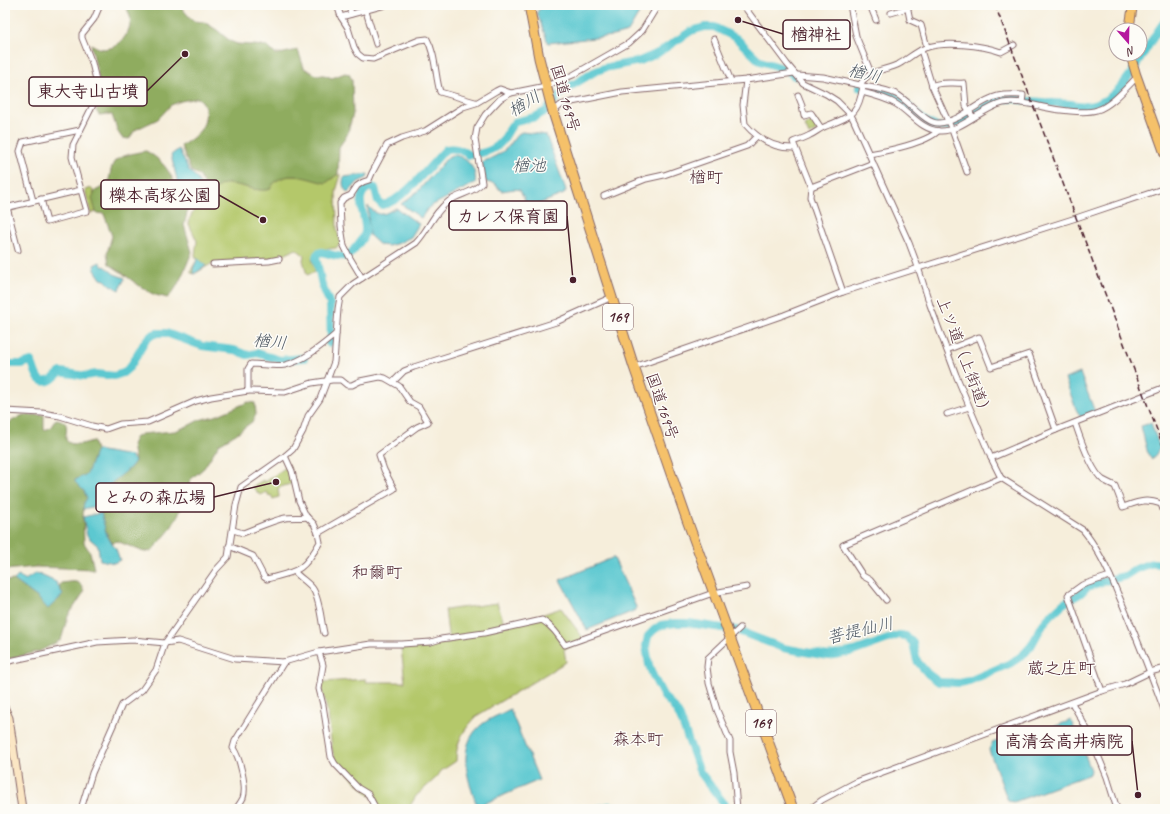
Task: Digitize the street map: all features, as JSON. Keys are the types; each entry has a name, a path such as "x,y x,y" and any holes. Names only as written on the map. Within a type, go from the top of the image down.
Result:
{"highway":[{"name":"国道169号","path":"530,7 546,86 553,112 634,367 713,593 729,632 794,809"}],"main road":[{"path":"1130,22 1133,5"},
{"path":"1132,62 1165,155"}],"street":[{"path":"41,199 47,222 87,211 72,157 73,145 97,97 96,80 92,63 82,38 82,34 94,19 100,5"},
{"path":"337,5 341,17 348,28 356,51 363,58 373,59 419,40 428,39 434,56 440,92 476,103"},
{"path":"349,5 351,14"},
{"path":"341,17 365,7 385,5"},
{"path":"530,7 542,5"},
{"path":"81,809 92,773 122,705 142,690 156,670 166,643 216,570 228,557 236,505 241,486 286,456 293,448 303,431 308,416 320,399 334,362 340,297 346,290 362,278 416,243 423,236 434,216 441,208 451,200 477,188 482,183 475,139 477,128 485,114 500,99 511,93 546,86 573,75 629,43 642,31 658,5"},
{"name":"上ツ道（上街道）","path":"743,5 795,74 803,82 837,101 851,115 918,267 930,305 969,406 1001,478"},
{"path":"850,5 856,36 872,73"},
{"path":"870,5 876,20"},
{"path":"892,13 908,6 910,20 921,25 927,47"},
{"path":"365,7 376,44"},
{"path":"714,39 731,81"},
{"path":"843,292 810,197 811,187 793,142 822,128 846,119 851,115 860,102 862,88 872,73 899,64 927,47 942,44 953,44 990,48 1001,52 1014,45"},
{"path":"921,50 932,86 951,129 967,172"},
{"path":"553,112 567,103 622,92 795,74 823,76 862,88 896,104 920,124 938,131 951,129 990,107 1005,103 1080,111 1097,110 1108,104 1136,75"},
{"path":"746,80 743,105 745,124 766,142 777,147 795,148"},
{"path":"932,86 941,83 964,83 966,106 973,117"},
{"path":"862,88 895,93 925,117 938,123 948,122 955,119 988,100 1003,95 1023,95 1022,104"},
{"path":"362,278 344,246 340,203 344,198 351,195 357,186 369,180 388,145 402,138 425,131 463,107 476,103 485,98 490,93 500,90 511,93"},
{"path":"798,95 804,115 811,113 822,128"},
{"path":"33,201 20,151 23,142 80,130"},
{"path":"869,154 897,148 932,136 938,131"},
{"path":"604,196 646,179 664,175 747,146 758,136"},
{"path":"811,187 873,163"},
{"path":"634,367 784,315 843,292 1165,188"},
{"path":"18,250 6,207 81,190"},
{"path":"214,264 269,261 279,259"},
{"path":"393,382 404,371 414,367 556,322 612,297"},
{"path":"248,391 248,369 251,364 287,364 307,355 336,334"},
{"path":"947,350 979,337 991,367 1029,354 1056,430"},
{"path":"5,411 42,413 60,416 106,429 120,424 148,422 196,401 211,397 248,391 285,392 312,383 326,381 341,380 348,385 352,385 360,381 380,377 393,382 399,386 410,402 419,406 428,422 417,427 379,455 384,470 394,489 318,533"},
{"path":"991,458 1056,430 1165,387"},
{"path":"947,414 969,406"},
{"path":"1075,423 1088,455 1099,475 1103,480 1115,486 1123,507 1138,502 1151,501 1161,504 1165,515"},
{"path":"229,546 253,556 264,577 267,579 295,572 303,567 312,556 320,542 318,533 314,524 307,517 299,501 292,471 286,456"},
{"path":"886,600 870,580 863,576 843,545 1001,478 1083,530 1089,537 1110,576 1137,636 1165,712"},
{"path":"233,530 243,533 279,519 288,517 307,517"},
{"path":"295,572 313,588 324,633"},
{"path":"1102,691 1068,595 1082,585 1110,576"},
{"path":"5,662 97,642 133,640 166,643 178,641 235,659 284,662 319,652 371,644 431,642 441,638 484,633 542,620 555,631 565,645 713,593 748,587"},
{"path":"737,809 730,741 717,710 709,683 707,667 708,658 729,632 740,628"},
{"path":"319,652 323,665 319,689 331,757 358,788 368,794 376,809"},
{"path":"236,809 243,797 244,784 237,754 233,748 235,741 284,662"},
{"path":"810,809 822,800 856,782 1102,691 1125,684 1150,672 1165,668"},
{"path":"1072,703 1088,731 1102,764 1117,809"},
{"path":"5,709 9,718 22,809"}],"green space":[{"path":"122,5 179,5 193,21 204,22 217,30 230,41 237,44 267,46 275,54 298,50 304,68 316,75 324,75 332,78 345,73 349,74 352,80 353,114 347,135 339,147 338,174 326,183 296,176 284,177 276,181 267,190 225,184 221,185 210,195 199,175 191,171 181,146 192,139 200,131 205,121 205,107 202,101 198,98 181,101 171,105 158,119 135,130 129,139 122,138 118,132 112,115 99,115 96,111 102,94 91,44 99,48 107,49 115,46 127,34 130,26 130,18 128,11"},
{"path":"815,119 821,128 809,135 805,126"},
{"path":"146,151 159,160 165,167 174,181 181,197 189,205 184,225 192,252 178,284 171,295 167,298 155,295 146,290 109,264 107,253 112,236 104,214 96,213 92,198 95,191 108,184 111,169 115,161 128,155"},
{"path":"341,175 336,191 337,230 341,244 336,248 319,250 312,259 316,272 307,275 303,260 304,255 296,249 278,258 211,264 194,274 191,273 191,270 197,260 195,255 197,241 188,222 196,206 210,200 212,187 222,178"},
{"path":"92,188 99,210 91,214 85,190"},
{"path":"248,402 255,403 256,414 253,421 236,434 219,444 204,468 190,480 187,494 178,516 169,531 152,551 144,552 117,541 112,543 105,529 101,513 102,497 105,489 110,483 133,465 135,461 132,445 135,438 141,434 175,431 199,420 218,415"},
{"path":"23,415 44,415 44,430 50,428 56,419 63,421 67,428 66,440 69,443 80,444 93,441 96,450 87,474 75,480 75,482 84,491 87,498 84,503 83,517 84,543 90,552 94,569 35,567 5,570 5,436 10,422"},
{"path":"289,465 293,483 278,488 279,497 273,499 267,492 260,495 252,487 263,480 265,482"},
{"path":"14,580 38,598 48,608 63,595 59,586 61,583 76,582 81,585 84,592 68,616 61,640 40,651 5,660 5,581"},
{"path":"497,603 505,625 524,621 561,608 586,642 564,649 566,662 478,715 465,730 459,741 456,761 441,771 437,777 416,796 410,806 401,809 379,809 377,801 368,794 335,760 332,749 328,714 322,690 323,682 366,679 366,682 405,682 401,648 415,648 449,642 445,610"}],"water":[{"path":"548,5 644,5 628,32 613,36 548,43 537,13 538,10"},
{"name":"楢池","path":"522,132 546,135 566,190 564,194 531,207 528,206 520,190 515,189 501,191 495,184 486,182 482,162 503,151 509,146 516,136"},
{"path":"179,149 189,171 195,176 205,191 200,192 200,195 197,196 195,193 186,198 181,196 171,155"},
{"name":"楢池","path":"452,155 466,160 470,164 475,173 475,183 429,207 421,218 401,204 418,191 448,157"},
{"path":"368,174 367,178 358,182 348,193 343,186 344,177"},
{"path":"368,206 378,214 384,214 396,208 419,224 411,237 399,243 388,246 380,245 369,235"},
{"path":"197,258 206,266 194,274 193,270"},
{"path":"100,262 103,267 105,266 114,274 125,278 119,290 105,280 101,279 95,270 94,265"},
{"path":"1080,373 1095,412 1081,418 1076,409 1065,379"},
{"path":"1151,423 1160,448 1152,460 1148,454 1141,426"},
{"path":"96,450 131,456 135,461 126,472 105,490 101,505 83,509 87,498 84,491 75,482 75,480 87,474"},
{"path":"101,513 107,536 116,549 120,560 114,563 100,560 98,546 87,536 83,517"},
{"path":"614,558 636,610 587,630 560,580"},
{"path":"36,573 56,582 63,595 48,609 38,598 14,580 18,576 25,580"},
{"path":"510,709 539,780 481,805 476,803 470,785 466,766 467,747 479,726"},
{"path":"1071,720 1091,770 1090,774 1014,802 1008,801 989,750 992,743 1018,734 1020,740"}],"waterway":[{"name":"楢川","path":"859,87 893,96 903,102 923,120 935,126 942,127 955,124 985,106 1003,99 1087,106 1100,103 1123,85 1165,21"},
{"name":"楢川","path":"329,343 331,341 330,304 322,285 316,257 317,254 321,252 348,256 361,240 365,232 361,206 362,195 365,190 371,187 375,188 378,201 382,205 390,202 408,190 446,149 458,149 469,155 478,154 492,149 503,140 515,122 535,117 546,111 563,91 594,72 604,68 640,61 658,53 691,31 705,27 714,27 736,38 760,61 786,69 794,76 797,76"},
{"name":"楢川","path":"5,364 22,364 31,361 37,376 42,381 51,380 61,372 85,376 97,374 114,376 123,373 130,367 146,340 157,333 166,333 202,346 234,350 247,355 257,353 280,360 304,358"},
{"name":"菩提仙川","path":"726,809 725,805 700,772 680,717 673,706 664,697 649,665 646,646 648,636 661,625 688,623 736,630 783,648 828,656 855,651 899,635 906,636 913,643 917,661 928,674 939,682 960,683 969,681 1011,663 1023,655 1031,646 1043,624 1051,615 1063,604 1081,593 1087,587 1125,576 1146,565 1154,563 1165,565"},
{"name":"菩提仙川","path":"597,809 610,806 625,809"}],"railway":[{"path":"995,5 1165,451"}],"place":[{"name":"楢神社","path":"738,20"},
{"name":"東大寺山古墳","path":"185,54"},
{"name":"櫟本高塚公園","path":"263,220"},
{"name":"カレス保育園","path":"573,280"},
{"name":"とみの森広場","path":"276,482"},
{"name":"高清会高井病院","path":"1138,795"}],"district":[{"name":"楢町","path":"706,177"},
{"name":"和爾町","path":"377,572"},
{"name":"蔵之庄町","path":"1061,668"},
{"name":"森本町","path":"638,739"}]}
